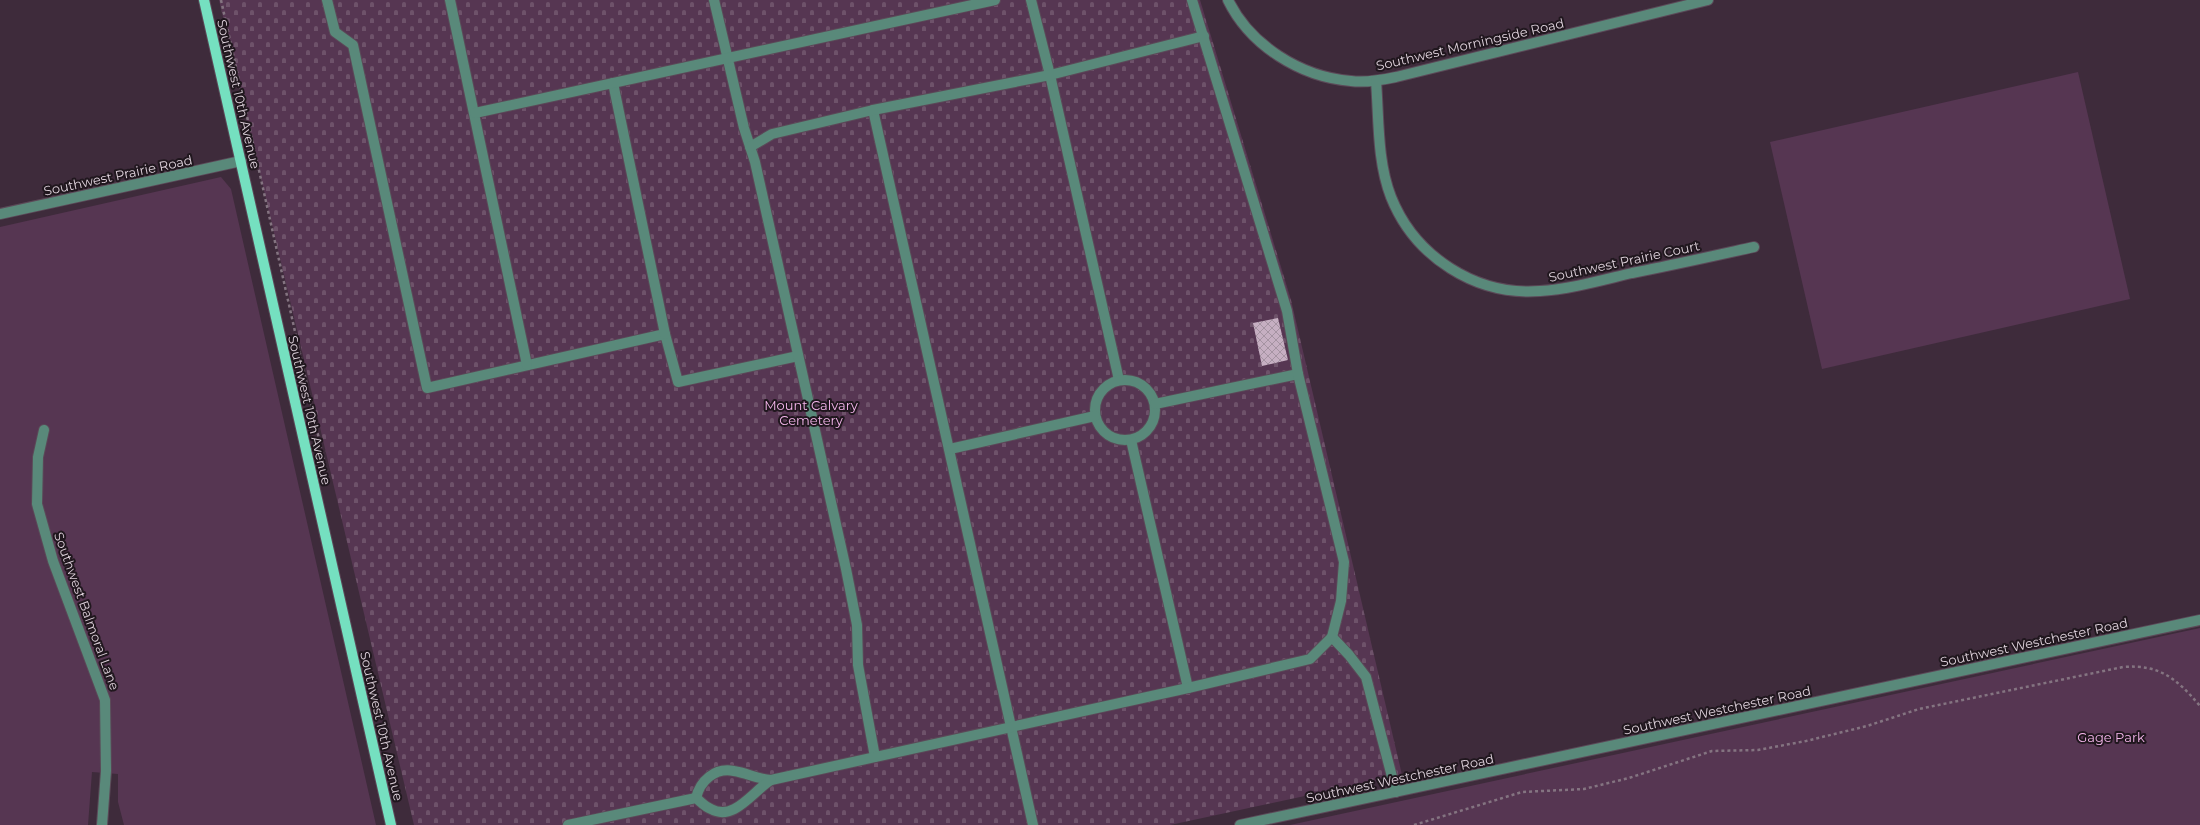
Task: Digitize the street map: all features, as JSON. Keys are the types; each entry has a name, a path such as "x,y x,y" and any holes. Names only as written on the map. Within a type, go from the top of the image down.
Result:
{"main road":[{"name":"Southwest 10th Avenue","path":"204,0 391,825"}],"street":[{"path":"326,0 335,32 353,45 427,388 665,334"},
{"path":"450,0 527,365"},
{"path":"714,0 750,147 858,625 858,665 875,757"},
{"path":"475,113 995,0"},
{"path":"1031,0 1050,75 1119,380"},
{"path":"696,798 698,787 707,777 722,771 734,771 760,780 771,780 1188,688 1310,659 1332,637 1341,601 1344,562 1298,374 1287,310 1192,0"},
{"name":"Southwest Morningside Road","path":"1228,0 1234,11 1262,44 1293,65 1326,77 1351,82 1376,80 1708,0"},
{"path":"750,147 772,134 874,110 1050,75 1204,36"},
{"name":"Southwest Prairie Court","path":"1376,80 1382,158 1391,197 1402,219 1418,241 1436,259 1471,279 1498,288 1518,291 1558,289 1754,247"},
{"path":"613,83 665,334 678,382 798,356"},
{"path":"874,110 1033,825"},
{"name":"Southwest Prairie Road","path":"0,214 241,161"},
{"path":"1155,404 1298,374"},
{"path":"1119,380 1131,380 1142,385 1150,393 1155,404 1155,416 1150,427 1142,436 1131,440 1120,440 1109,436 1100,427 1096,416 1095,405 1100,394 1108,385 1119,380"},
{"path":"950,449 1096,416"},
{"name":"Southwest Balmoral Lane","path":"44,430 38,457 38,504 53,561 105,700 106,771 102,825"},
{"path":"1131,440 1188,688"},
{"name":"Southwest Westchester Road","path":"1240,825 2200,620"},
{"path":"1332,637 1349,655 1366,677 1396,792"},
{"path":"568,825 696,798 712,810 725,812 741,806 759,787 771,780"}],"path":[{"path":"221,0 327,476"},
{"path":"1414,825 1522,792 1584,789 1629,778 1712,751 1758,750 1806,741 1867,726 1926,707 2123,667 2141,666 2157,670 2174,680 2200,706"}],"green space":[{"name":"Mount Calvary Cemetery","path":"219,0 1200,0 1291,300 1402,775 1170,825 414,825"},
{"path":"2078,72 2130,299 1822,369 1770,142"},
{"path":"221,177 231,189 376,825 124,825 118,802 118,774 92,772 88,825 0,825 0,227"},
{"name":"Gage Park","path":"2200,628 2200,825 1290,825"}],"building":[{"path":"1278,318 1288,360 1262,366 1253,323"}]}
